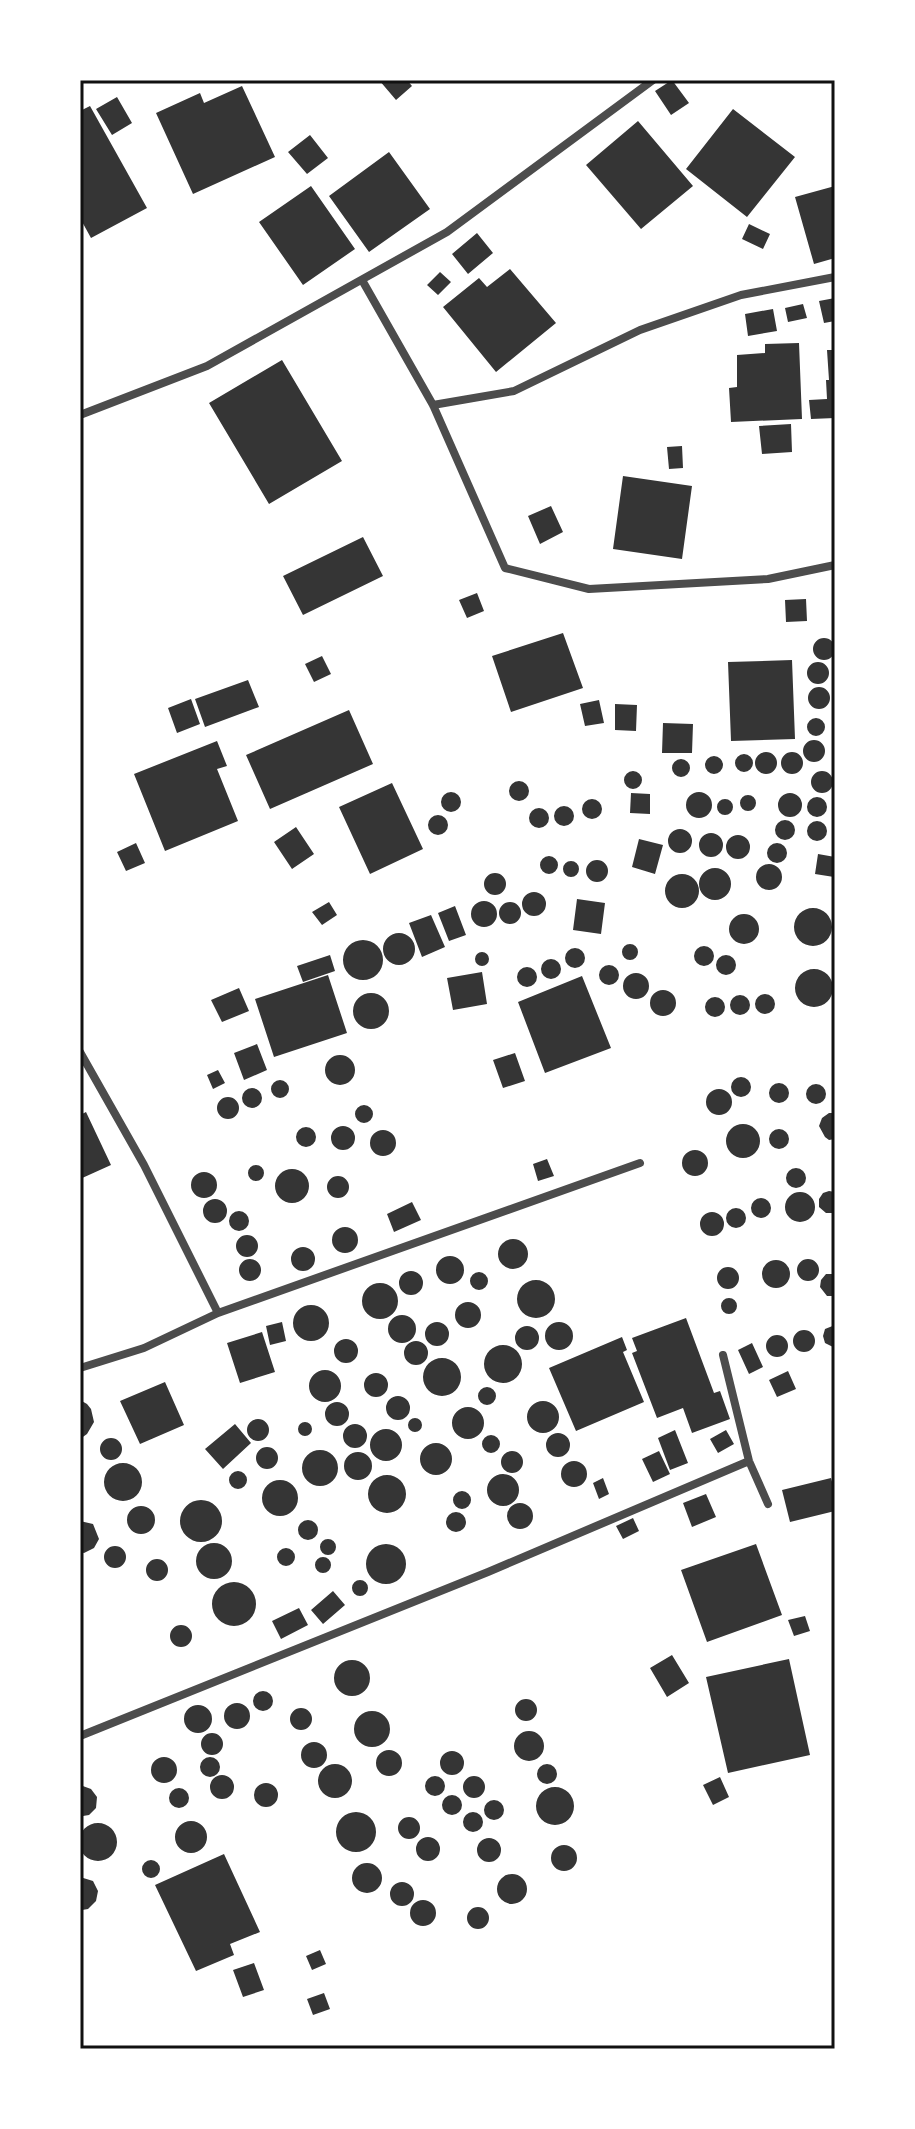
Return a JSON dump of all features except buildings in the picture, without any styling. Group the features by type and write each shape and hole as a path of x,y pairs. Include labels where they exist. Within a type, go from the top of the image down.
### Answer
{"street":[{"path":"80,415 207,366 447,232 653,80"},
{"path":"433,405 514,391 640,330 741,295 835,277"},
{"path":"362,280 433,405 505,568 589,589 768,579 835,565"},
{"path":"80,1052 144,1165 218,1313"},
{"path":"80,1368 144,1348 218,1313 640,1163"},
{"path":"723,1355 749,1461 768,1504"},
{"path":"80,1736 488,1572 749,1461"}]}
